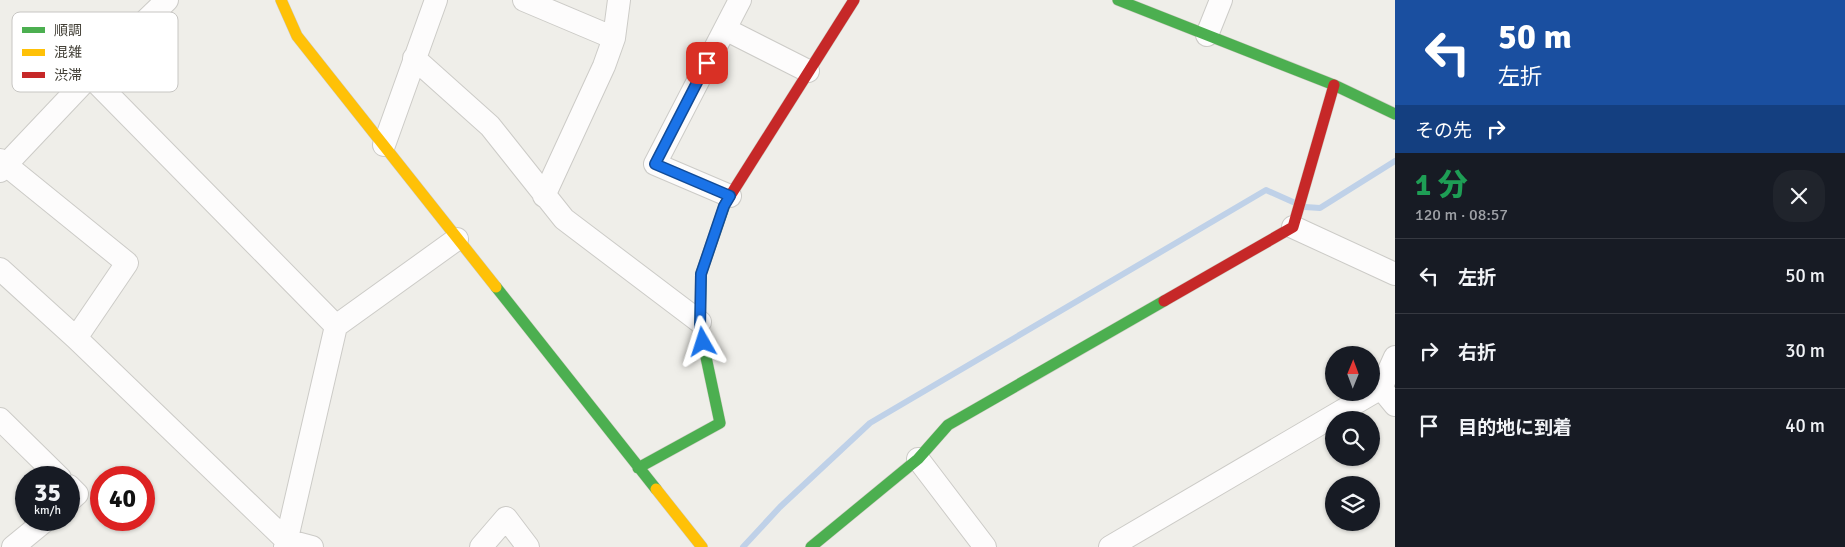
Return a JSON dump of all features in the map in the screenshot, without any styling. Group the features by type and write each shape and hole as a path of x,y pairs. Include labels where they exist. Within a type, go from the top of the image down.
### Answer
{"street":[{"path":"155,12 167,0"},
{"path":"281,0 297,36 702,547"},
{"path":"384,145 436,0"},
{"path":"524,0 614,38"},
{"path":"544,196 604,66 614,38 619,0"},
{"path":"730,196 655,164 740,0"},
{"path":"638,468 720,423 700,322 701,274 724,206 854,0"},
{"path":"1118,0 1334,85 1395,114"},
{"path":"1207,35 1221,0"},
{"path":"724,29 808,71"},
{"path":"414,58 490,126 564,219 700,322"},
{"path":"811,547 918,459 948,425 1293,227 1334,85"},
{"path":"74,92 2,165 127,263 76,338"},
{"path":"106,92 336,326"},
{"path":"1293,227 1395,274"},
{"path":"286,544 336,326 457,239"},
{"path":"0,269 76,338 286,544 312,547"},
{"path":"1110,547 1388,396 1395,356"},
{"path":"0,420 48,466"},
{"path":"918,459 985,547"},
{"path":"481,547 506,518 528,547"},
{"path":"13,547 33,531"}],"waterway":[{"path":"1305,207 1320,208 1395,161"},
{"path":"743,547 780,507 870,423 1266,190 1293,202"}],"traffic: fast":[{"path":"1118,0 1334,85 1395,114"},
{"path":"638,468 720,423 700,329 701,274 725,204"},
{"path":"496,287 656,489"},
{"path":"811,547 918,459 948,425 1164,301"}],"traffic: slow":[{"path":"281,0 297,36 496,287"},
{"path":"656,489 702,547"}],"traffic: jam":[{"path":"725,204 854,0"},
{"path":"1164,301 1293,227 1334,85"}],"route":[{"path":"703,342 700,329 701,274 724,206 730,196 655,164 707,63"}]}
